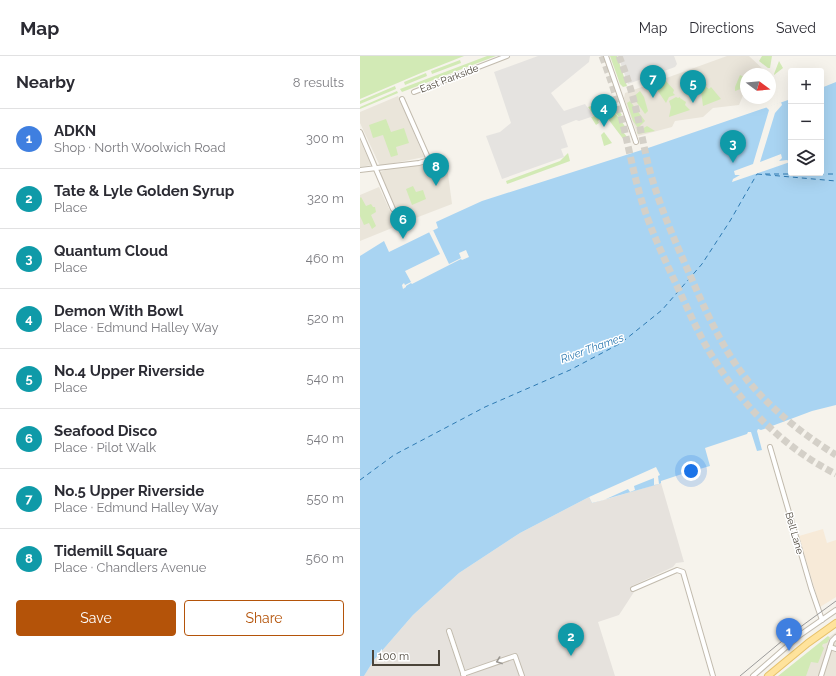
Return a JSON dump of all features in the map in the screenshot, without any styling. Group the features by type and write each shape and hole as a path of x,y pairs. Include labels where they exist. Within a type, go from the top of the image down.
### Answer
{"main road":[{"path":"768,676 808,643 836,623"}],"street":[{"name":"East Parkside","path":"414,92 507,56"},
{"path":"606,56 636,142"},
{"path":"360,170 419,163 429,160 402,100"},
{"path":"360,132 393,209"},
{"name":"Bell Lane","path":"770,447 811,588 822,620"},
{"path":"633,589 678,570 683,572 713,676"},
{"path":"752,676 800,635 836,610"},
{"path":"449,631 463,675 515,656 522,676"},
{"path":"821,676 832,641 836,637"},
{"path":"830,647 836,649"}],"shaded area":[{"path":"538,56 590,56 589,62 551,93 564,111 585,104 594,116 579,121 576,120 561,126 568,147 561,149 564,157 502,179 486,136 500,132 511,123 494,72"},
{"path":"618,56 674,56 677,64 675,67 628,84"},
{"path":"727,56 749,56 762,68 740,68 739,105 713,108 703,117 675,121 672,127 638,136 624,98 625,93"},
{"path":"398,96 424,157 380,166 360,123 360,112"},
{"path":"360,140 371,165 360,167"},
{"path":"446,159 452,204 400,224 380,172 388,169 419,165"},
{"path":"379,187 397,226 360,241 360,195"},
{"path":"661,483 684,562 676,563 673,567 632,586 634,592 619,615 598,622 615,676 364,676 374,660 413,615 459,573 520,533 589,497 604,500"},
{"path":"823,529 827,543 836,540 836,597 820,607 799,536"},
{"path":"836,632 836,676 779,676 814,648"}],"green space":[{"path":"360,56 464,56 360,99"},
{"path":"487,56 496,56 402,92 400,89"},
{"path":"610,56 617,56 627,86 623,87 620,84"},
{"path":"762,56 772,56 770,68 759,61"},
{"path":"460,60 461,63 432,74 431,71"},
{"path":"779,61 783,68 776,73"},
{"path":"696,72 702,77 707,85 705,86 709,89 711,87 721,99 703,106 701,91 699,93 687,78"},
{"path":"426,73 427,76 405,85 404,82"},
{"path":"740,75 740,89 735,91"},
{"path":"666,81 674,90 673,93 675,95 669,97 666,103 656,88"},
{"path":"395,86 396,89 360,104 360,101"},
{"path":"397,91 398,93 360,109 360,107"},
{"path":"640,91 644,97 648,111 645,114 633,97"},
{"path":"676,97 680,97 686,102 685,105 690,110 669,117 671,107 669,101"},
{"path":"612,101 622,115 619,117 610,106 627,129 623,132 628,138 624,140 599,107 603,104 605,106"},
{"path":"630,101 645,121 638,128 633,121 627,103"},
{"path":"591,106 600,119 598,121 599,123 596,125 591,117 594,116 588,107"},
{"path":"386,119 391,132 404,128 409,143 396,147 398,155 391,157 383,135 373,138 369,125"},
{"path":"647,126 655,131 638,134 637,132"},
{"path":"604,132 612,143 604,146 601,135"},
{"path":"568,153 570,161 507,184 506,181 560,161"},
{"path":"413,186 416,192 423,190 426,199 412,205 406,189"},
{"path":"361,197 366,206 371,204 375,207 376,212 371,215 376,226 372,229 369,223 364,225 360,216"},
{"path":"828,636 830,638 827,643 823,644 822,646 824,648 818,663 811,662 806,676 778,676"}],"water":[{"name":"River Thames","path":"836,82 836,405 812,411 761,430 758,429 757,431 762,450 757,451 751,432 748,432 747,434 705,448 710,466 661,481 659,484 592,503 589,497 520,533 459,573 413,615 374,660 364,676 360,676 360,256 384,241 389,252 438,228 436,222 482,201 651,147 788,100 788,176 824,176 824,87"}],"pier":[{"path":"781,102 782,105 775,113 760,162 781,154 782,158 779,161 787,160 788,163 732,182 733,179 740,175 735,175 734,171 753,164 769,110 766,107"},
{"path":"433,230 449,264 461,258 459,253 466,250 469,257 462,260 461,259 412,284 411,283 403,289 402,285 404,283 405,285 411,282 405,271 440,254 429,232"},
{"path":"656,467 660,475 658,476 659,484 654,485 654,478 634,486 635,490 630,492 628,489 604,500 592,503 589,497"}],"ferry route":[{"path":"757,174 836,181"},
{"path":"360,480 394,455 485,407 570,370 621,343 662,310 702,264 730,221 757,174"},
{"path":"765,174 836,174"}],"tunnel":[{"path":"602,56 618,104 643,205 663,256 694,323 714,359 738,394 767,425 800,452 836,474"},
{"path":"619,56 633,97 648,164 661,207 702,303 723,344 748,381 778,412 801,431 836,455"}],"tram line":[{"path":"740,676 788,636 836,601"}],"place":[{"name":"No.5 Upper Riverside","path":"653,98"},
{"name":"No.4 Upper Riverside","path":"693,103"},
{"name":"Demon With Bowl","path":"604,127"},
{"name":"Quantum Cloud","path":"733,163"},
{"name":"Tidemill Square","path":"436,186"},
{"name":"Seafood Disco","path":"403,239"},
{"name":"ADKN","path":"789,651"},
{"name":"Tate & Lyle Golden Syrup","path":"571,656"}]}
